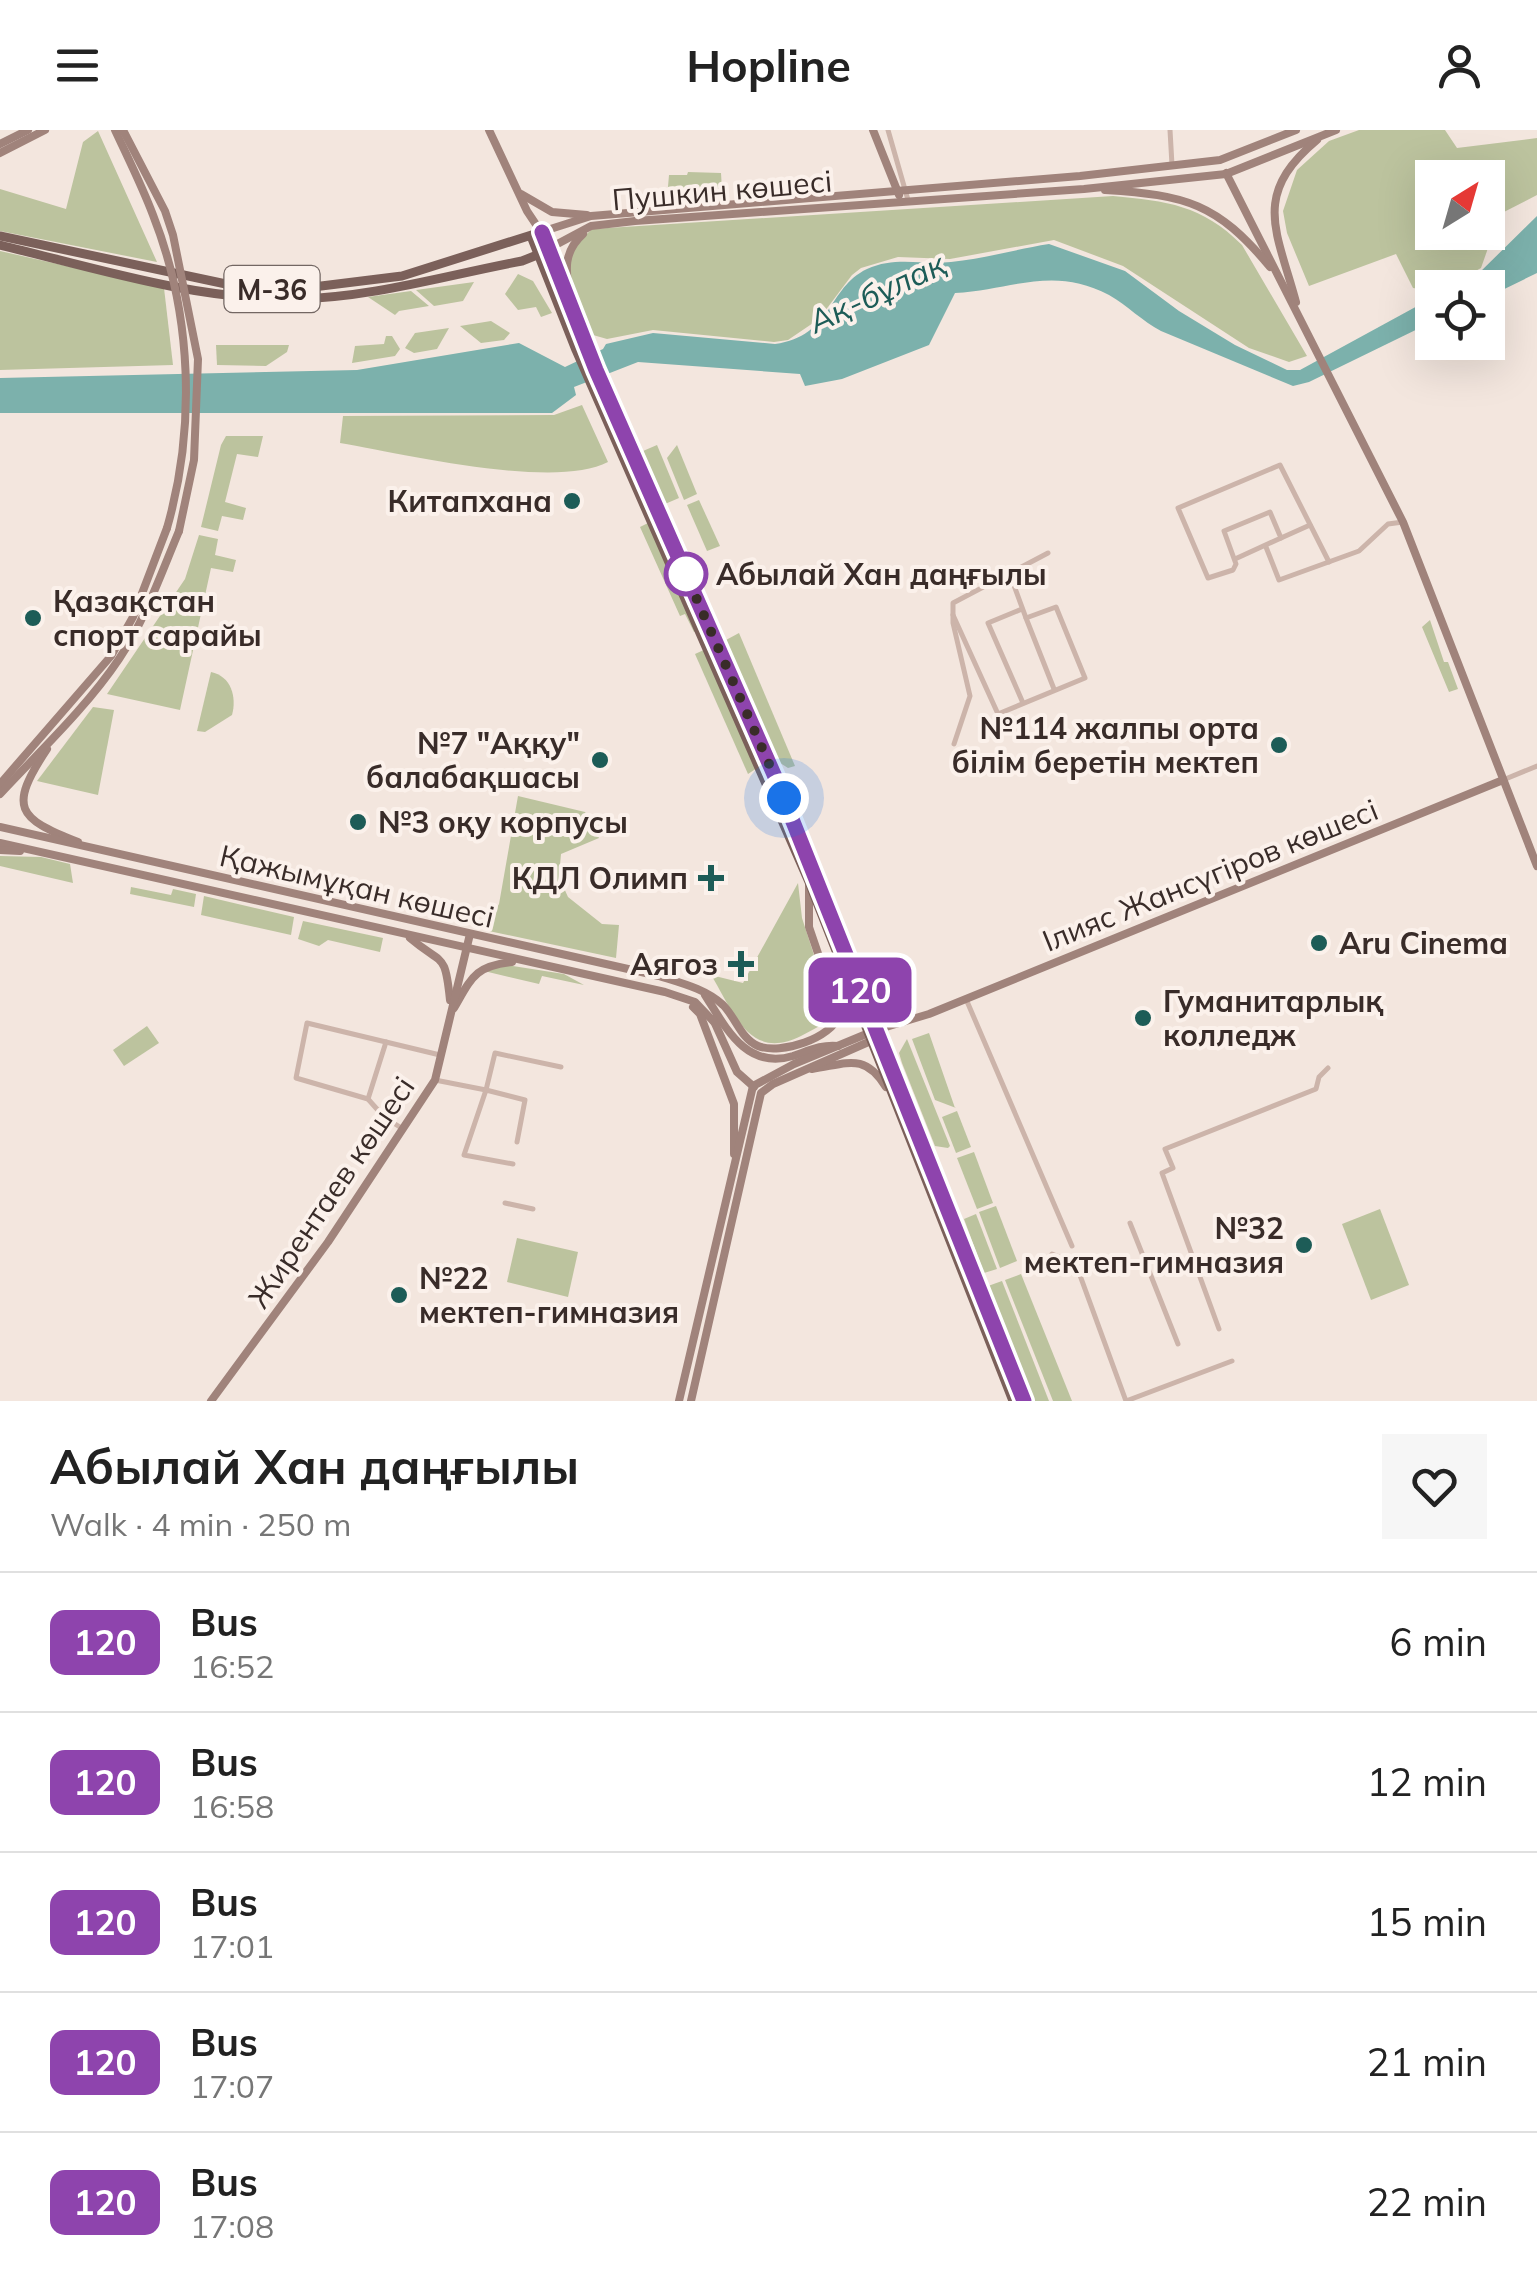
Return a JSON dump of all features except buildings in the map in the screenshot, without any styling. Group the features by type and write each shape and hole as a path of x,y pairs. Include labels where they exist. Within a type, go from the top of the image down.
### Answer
{"main road":[{"path":"0,144 28,130"},
{"path":"0,153 45,130"},
{"path":"1,782 111,656 134,617 167,528 182,459 186,360 176,297 154,218 115,130"},
{"path":"0,794 119,659 179,531 194,460 198,359 173,235 123,130"},
{"path":"489,130 528,211 536,234 537,255 809,882 1024,1401"},
{"path":"873,130 903,195"},
{"name":"Пушкин көшесі","path":"0,244 158,281 270,298 361,293 537,255 592,226 1220,160 1296,130"},
{"name":"Пушкин көшесі","path":"0,236 226,284 297,289 402,276 591,216 903,195 1084,189 1226,174 1336,130"},
{"path":"1300,316 1274,220 1276,199 1291,162 1323,135"},
{"path":"1220,160 1404,522 1537,866"},
{"path":"1084,189 1170,196 1197,204 1236,230 1280,278"},
{"path":"520,193 552,212 591,216"},
{"path":"580,348 565,269 567,253 592,226"},
{"path":"536,234 548,250 573,313"},
{"path":"492,248 500,254 496,266"},
{"path":"602,398 776,779 899,1113 1013,1401"},
{"path":"61,728 32,772 23,796 26,815 38,826 106,852"},
{"name":"Ілияс Жансүгіров көшесі","path":"872,1036 1502,780"},
{"name":"Қажымұқан көшесі","path":"0,828 657,976 702,992"},
{"name":"Қажымұқан көшесі","path":"0,846 683,997"},
{"path":"702,992 726,1008 745,1036 759,1047 780,1049 836,1025 837,1004 809,926 809,882"},
{"name":"Жирентаев көшесі","path":"211,1401 328,1242 434,1080 470,934"},
{"path":"406,935 436,954 446,966 450,1013"},
{"path":"450,1013 478,970 490,964 521,961"},
{"path":"702,992 737,1072 761,1093"},
{"path":"702,992 739,1046 758,1057 776,1060 826,1045 839,1046"},
{"path":"683,997 695,1002 714,1022"},
{"path":"683,997 700,1014 734,1104 734,1157"},
{"path":"679,1401 752,1086 769,1074 872,1036"},
{"path":"690,1401 761,1093 872,1036"},
{"path":"802,1071 846,1062 866,1065 880,1077 899,1113"}],"street":[{"path":"888,130 903,195"},
{"path":"1170,130 1172,165"},
{"path":"1282,538 1270,512 1224,531 1235,560 1233,570 1208,578 1178,508 1280,464 1329,562"},
{"path":"1266,547 1279,580 1359,551 1388,524 1404,522"},
{"path":"1235,560 1310,525"},
{"path":"954,744 970,696 953,615 954,603 1048,553"},
{"path":"1009,572 1054,689"},
{"path":"1022,608 988,622 1023,702"},
{"path":"953,615 998,714 1084,678 1056,608 1026,618"},
{"name":"Ілияс Жансүгіров көшесі","path":"1502,780 1537,766"},
{"path":"966,999 1072,1246"},
{"path":"403,1129 384,1117 368,1099 296,1078 307,1023 440,1055"},
{"path":"368,1099 386,1042"},
{"path":"513,1164 464,1155 495,1053 562,1068"},
{"path":"1219,1330 1162,1173 1173,1168 1165,1148 1316,1089 1319,1077 1328,1068"},
{"path":"434,1080 525,1100 517,1142"},
{"path":"505,1203 532,1209"},
{"path":"1130,1223 1178,1344"},
{"path":"1052,1254 1078,1270 1126,1401 1232,1361"}],"green space":[{"path":"1359,130 1445,130 1457,148 1537,138 1537,195 1505,211 1505,160 1415,160 1415,250 1487,250 1477,270 1415,270 1415,288 1396,254 1309,286 1287,233 1283,211 1297,170 1329,141"},
{"path":"98,131 157,262 0,231 0,189 66,209 83,142"},
{"path":"721,173 722,190 667,198 669,175"},
{"path":"1113,196 1183,207 1227,232 1242,245 1307,356 1289,362 1249,348 1123,266 1054,240 950,259 898,257 861,268 819,319 788,340 774,342 653,330 607,339 593,335 568,270 574,246 592,229"},
{"path":"0,251 164,288 173,365 0,370"},
{"path":"518,274 533,281 552,313 541,317 536,307 518,310 505,294"},
{"path":"474,282 463,301 434,306 416,290"},
{"path":"411,291 429,306 395,315 368,297"},
{"path":"491,321 510,333 504,340 481,343 460,326"},
{"path":"449,328 437,349 414,353 405,348 415,333"},
{"path":"386,336 392,336 400,349 395,356 352,363 355,346 384,344"},
{"path":"216,345 289,345 287,352 266,366 217,365"},
{"path":"582,405 608,462 584,470 478,467 340,443 343,416 554,415"},
{"path":"226,436 263,436 258,457 237,454 225,502 246,508 243,520 222,516 218,531 201,527"},
{"path":"657,445 679,498 665,504 643,451"},
{"path":"677,445 697,494 684,500 667,458"},
{"path":"699,500 720,546 707,551 687,505"},
{"path":"648,523 699,630 694,632 685,614 680,616 640,527"},
{"path":"199,535 218,539 215,555 236,560 233,572 211,568 180,710 107,694 185,579"},
{"path":"1430,620 1458,689 1449,692 1422,627"},
{"path":"739,633 795,766 788,768 777,761 727,646 726,640"},
{"path":"706,649 757,768 748,774 695,654"},
{"path":"211,672 231,688 232,715 205,732 197,731"},
{"path":"93,707 114,710 98,795 37,781"},
{"path":"518,796 585,812 599,838 561,854 559,877 568,897 602,924 619,925 616,958 484,930 499,904"},
{"path":"0,856 41,857 70,864 73,883 0,866"},
{"path":"798,883 802,918 833,1014 801,1036 768,1043 745,1029 711,975 743,983"},
{"path":"131,887 171,895 173,889 196,894 194,907 130,894"},
{"path":"204,896 294,917 291,935 201,915"},
{"path":"303,921 383,938 380,952 328,940 319,946 298,939"},
{"path":"507,965 564,974 584,985 542,976 539,984 484,971"},
{"path":"147,1026 159,1043 124,1066 113,1050"},
{"path":"929,1033 955,1108 935,1100 912,1039"},
{"path":"907,1039 948,1148 935,1146 902,1063 899,1053"},
{"path":"957,1111 971,1147 956,1153 942,1117"},
{"path":"974,1152 993,1203 977,1209 957,1158"},
{"path":"996,1206 1017,1261 1000,1268 979,1212"},
{"path":"1380,1209 1409,1285 1371,1300 1342,1224"},
{"path":"976,1214 997,1269 984,1273 964,1219"},
{"path":"517,1238 578,1252 568,1297 507,1282"},
{"path":"1021,1274 1072,1401 1053,1401 1005,1280"},
{"path":"1002,1281 1049,1401 1034,1401 988,1286"}],"water":[{"path":"1537,216 1537,273 1505,289 1505,270 1482,270"},
{"name":"Ақ-бұлақ","path":"1049,244 1125,271 1179,311 1287,370 1300,370 1415,307 1415,330 1309,382 1293,386 1161,331 1089,286 1051,280 955,293 929,345 842,379 805,386 800,374 638,362 574,387 576,395 552,413 0,413 0,378 357,370 519,343 565,367 606,344 653,333 775,344 808,332 854,277 867,269 898,262 963,261"}],"bus line":[{"name":"120","path":"542,232 596,370 818,880 1024,1401"}],"place":[{"name":"Китапхана","path":"572,501"},
{"name":"Абылай Хан даңғылы","path":"686,574"},
{"name":"Қазақстан спорт сарайы","path":"33,618"},
{"name":"№114 жалпы орта білім беретін мектеп","path":"1279,745"},
{"name":"№7 \"Аққу\" балабақшасы","path":"600,760"},
{"name":"№3 оқу корпусы","path":"358,822"},
{"name":"КДЛ Олимп","path":"711,878"},
{"name":"Aru Cinema","path":"1319,943"},
{"name":"Аягоз","path":"741,964"},
{"name":"Гуманитарлық колледж","path":"1143,1018"},
{"name":"№32 мектеп-гимназия","path":"1304,1245"},
{"name":"№22 мектеп-гимназия","path":"399,1295"}],"route":[{"path":"686,574 684,570 784,798"}]}
